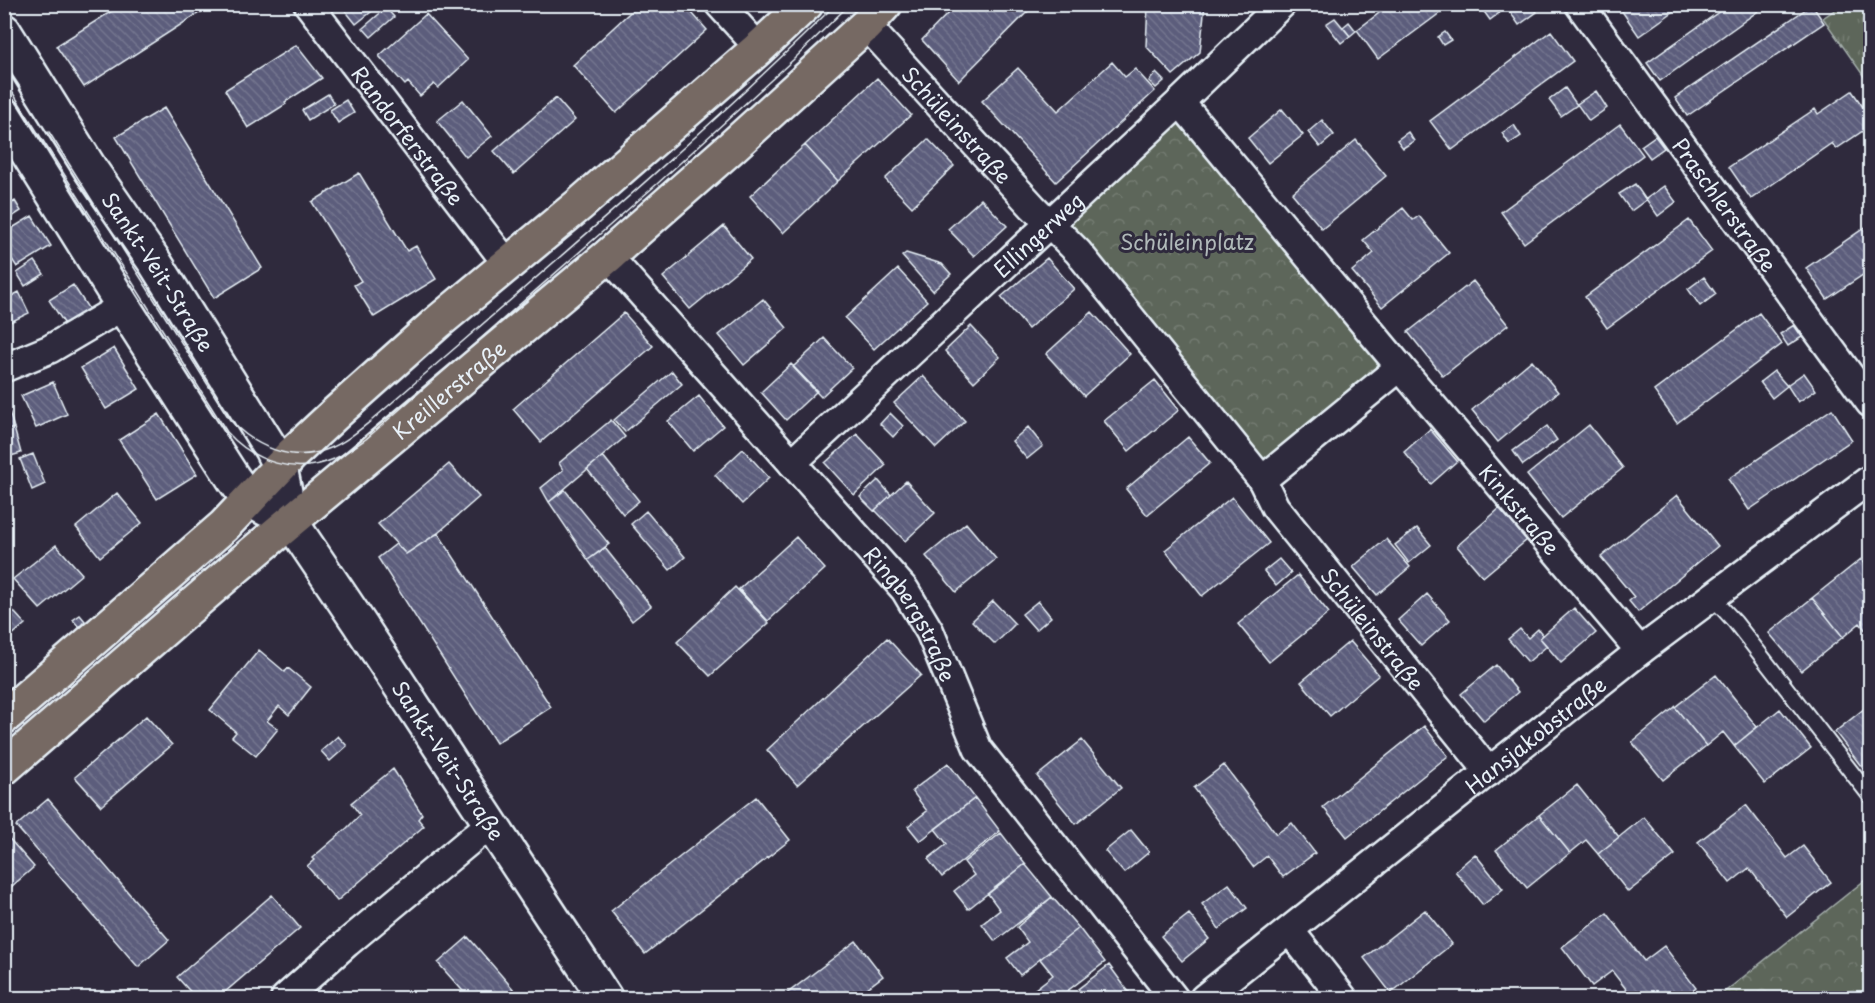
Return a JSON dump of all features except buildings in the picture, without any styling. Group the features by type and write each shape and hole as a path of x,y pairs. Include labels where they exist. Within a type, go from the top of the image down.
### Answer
{"main road":[{"path":"4,717 224,526 280,467 379,374 759,48 806,4"},
{"name":"Kreillerstraße","path":"4,768 235,568 608,256 876,15"}],"street":[{"name":"Randorferstraße","path":"308,4 508,265"},
{"path":"719,4 759,48"},
{"name":"Ellingerweg","path":"792,463 1050,224 1282,4"},
{"name":"Praschlerstraße","path":"1579,4 1870,403"},
{"name":"Schüleinstraße","path":"876,15 1050,224"},
{"name":"Sankt-Veit-Straße","path":"4,31 92,170 154,261 271,449 280,467 291,522 605,999"},
{"path":"1050,224 1078,252 1262,480 1400,367 1180,102"},
{"name":"Sankt-Veit-Straße","path":"4,115 233,478 249,500 291,522"},
{"name":"Ringbergstraße","path":"608,256 904,590 930,632 978,748 1174,999"},
{"path":"4,368 50,349 123,306"},
{"name":"Kinkstraße","path":"1400,367 1640,651"},
{"name":"Hansjakobstraße","path":"1204,999 1640,651 1870,479"},
{"name":"Schüleinstraße","path":"1262,480 1275,507 1489,772"},
{"path":"285,999 347,943 490,824"},
{"path":"1290,931 1343,999"}],"lane":[{"path":"1712,597 1735,622 1870,796"}],"green space":[{"path":"1842,5 1870,5 1870,85 1823,18"},
{"name":"Schüleinplatz","path":"1188,111 1396,372 1268,473 1069,225"},
{"path":"1870,876 1870,998 1717,998"}],"tram line":[{"path":"49,132 230,420 250,438 262,445 288,453 314,453 340,444 371,421 665,164 836,4"},
{"path":"4,79 227,432 262,458 290,466 305,466 334,459 366,439 657,184 793,60 850,4"},
{"path":"4,63 20,87"}]}
